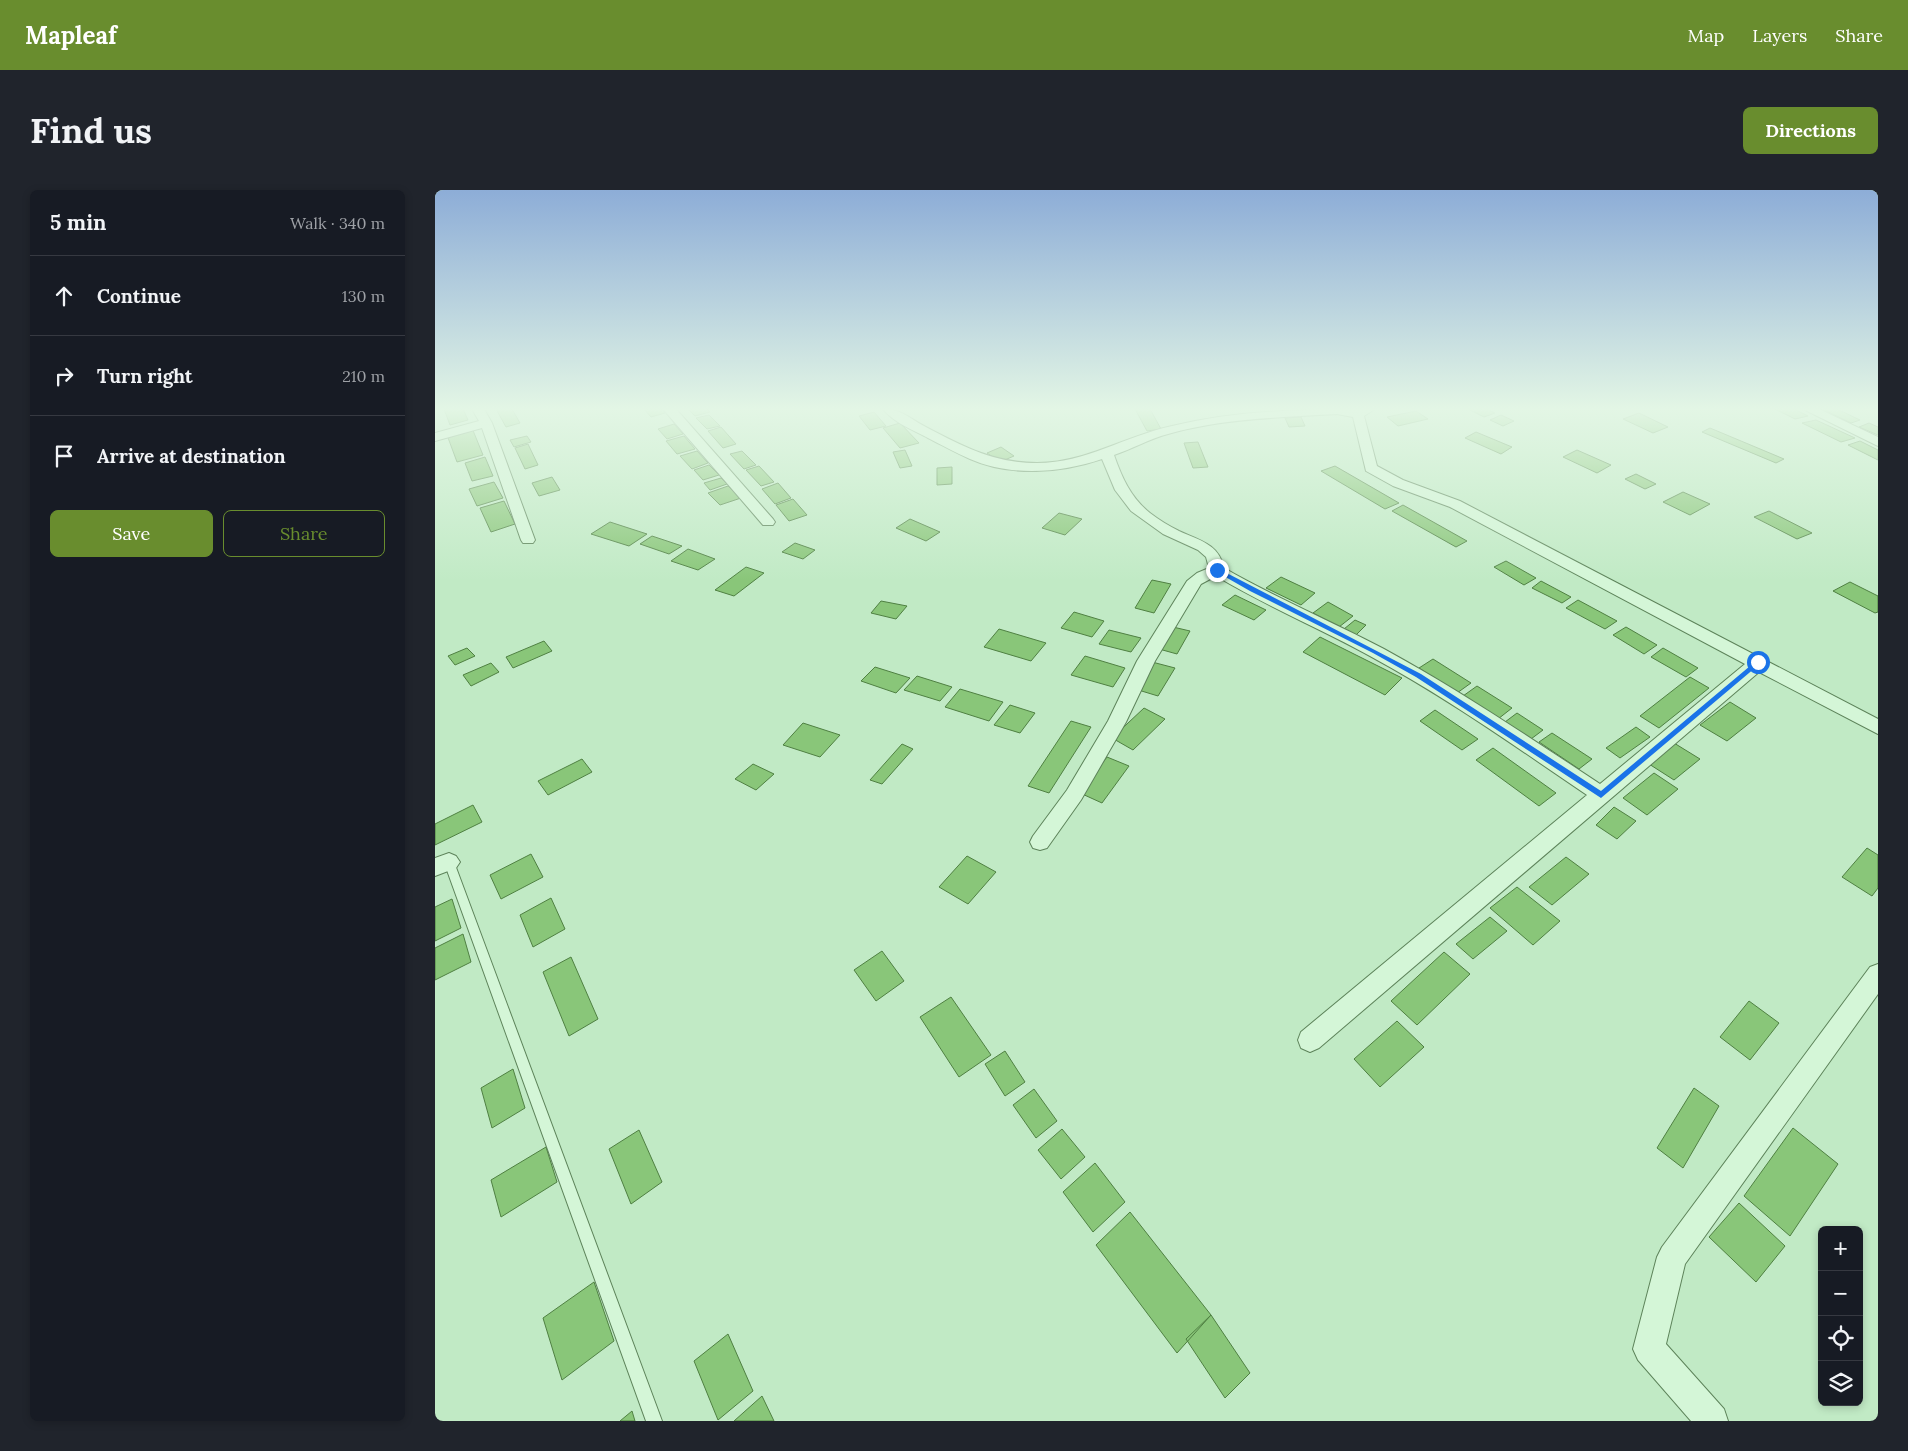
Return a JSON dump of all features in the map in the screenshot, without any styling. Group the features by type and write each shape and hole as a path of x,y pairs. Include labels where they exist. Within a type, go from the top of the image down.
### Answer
{"street":[{"path":"501,466 527,540"},
{"path":"719,466 768,522"},
{"path":"1020,466 1032,468 1055,466"},
{"path":"1112,466 1122,492 1132,504 1167,531 1212,554 1217,570 1418,676 1601,795"},
{"path":"1371,466 1398,483 1455,504 1758,662 1878,727"},
{"path":"1039,842 1074,795 1117,722 1146,661 1195,581 1217,570"},
{"path":"1309,1040 1758,662"},
{"path":"1712,1421 1649,1349 1672,1257 1878,975"}],"lane":[{"path":"442,865 654,1421"}],"building":[{"path":"466,466 489,466 493,476 472,481"},
{"path":"710,466 719,475 703,480 694,470"},
{"path":"759,466 774,482 761,486 746,470"},
{"path":"1192,466 1208,467 1193,468"},
{"path":"1336,466 1399,503 1385,509 1321,471"},
{"path":"1583,466 1608,466 1597,473"},
{"path":"952,467 952,484 937,485 937,468"},
{"path":"1636,474 1656,484 1645,489 1625,479"},
{"path":"552,477 560,490 539,496 532,483"},
{"path":"721,478 727,484 710,490 704,483"},
{"path":"494,482 503,498 477,506 469,489"},
{"path":"778,483 791,498 775,504 762,489"},
{"path":"728,486 741,498 720,505 708,493"},
{"path":"1683,492 1710,504 1690,515 1663,502"},
{"path":"793,499 807,515 789,521 776,505"},
{"path":"504,501 515,524 491,532 480,508"},
{"path":"1403,505 1467,541 1456,547 1392,511"},
{"path":"1769,511 1812,533 1797,539 1754,517"},
{"path":"1059,513 1082,519 1065,535 1042,528"},
{"path":"910,519 940,532 926,541 896,528"},
{"path":"610,522 647,534 629,546 591,534"},
{"path":"652,536 682,546 669,554 640,544"},
{"path":"795,543 815,550 803,559 782,552"},
{"path":"688,549 715,559 698,570 671,561"},
{"path":"1506,561 1536,578 1524,585 1494,567"},
{"path":"746,567 764,573 734,596 715,590"},
{"path":"1281,577 1315,593 1301,605 1266,588"},
{"path":"1152,580 1171,584 1154,613 1135,608"},
{"path":"1541,581 1571,597 1562,603 1532,588"},
{"path":"1850,582 1878,596 1878,612 1875,613 1833,591"},
{"path":"1235,595 1266,610 1254,620 1222,605"},
{"path":"1578,600 1617,621 1605,629 1566,608"},
{"path":"881,601 907,606 896,619 871,613"},
{"path":"1328,602 1353,616 1339,627 1313,613"},
{"path":"1074,612 1104,621 1092,637 1061,628"},
{"path":"1355,620 1366,625 1356,635 1344,629"},
{"path":"1173,627 1190,631 1177,654 1159,649"},
{"path":"1626,627 1657,645 1644,654 1613,635"},
{"path":"999,629 1046,643 1031,661 984,647"},
{"path":"1109,630 1141,638 1131,652 1099,644"},
{"path":"1320,637 1402,678 1385,695 1303,652"},
{"path":"544,641 552,651 513,668 506,657"},
{"path":"467,648 475,656 455,665 448,656"},
{"path":"1663,648 1698,668 1686,677 1651,657"},
{"path":"1085,656 1125,668 1113,687 1071,675"},
{"path":"1433,659 1471,683 1457,693 1419,668"},
{"path":"1152,662 1175,668 1158,696 1135,689"},
{"path":"491,663 499,672 471,686 463,675"},
{"path":"875,667 910,678 896,693 861,681"},
{"path":"917,676 952,687 940,701 904,690"},
{"path":"1690,677 1709,688 1659,728 1640,716"},
{"path":"1477,686 1512,708 1498,719 1463,696"},
{"path":"960,689 1003,702 989,721 945,707"},
{"path":"1730,702 1756,718 1727,741 1700,725"},
{"path":"1010,705 1035,713 1020,733 994,725"},
{"path":"1144,708 1165,719 1133,750 1112,738"},
{"path":"1435,710 1478,739 1462,750 1420,721"},
{"path":"1517,713 1543,730 1531,739 1505,722"},
{"path":"1071,721 1091,727 1049,793 1028,786"},
{"path":"803,723 840,735 820,757 783,745"},
{"path":"1636,727 1650,737 1620,758 1606,748"},
{"path":"1552,733 1592,759 1579,769 1539,742"},
{"path":"1674,743 1700,759 1674,780 1649,764"},
{"path":"902,744 913,749 882,784 870,780"},
{"path":"1493,748 1556,793 1539,806 1476,760"},
{"path":"1107,757 1129,766 1102,803 1080,793"},
{"path":"582,759 592,772 548,795 538,781"},
{"path":"753,764 774,774 756,790 735,779"},
{"path":"1654,773 1678,789 1647,815 1623,798"},
{"path":"473,805 482,822 435,845 435,824"},
{"path":"1614,807 1636,821 1617,839 1596,825"},
{"path":"1867,848 1878,855 1878,888 1872,896 1842,877"},
{"path":"531,854 543,877 501,899 490,875"},
{"path":"967,856 996,872 968,904 939,887"},
{"path":"1566,857 1589,874 1552,905 1529,887"},
{"path":"1517,887 1560,921 1533,945 1490,908"},
{"path":"551,898 565,929 533,947 520,915"},
{"path":"452,899 461,928 435,941 435,907"},
{"path":"1490,917 1507,931 1473,959 1456,944"},
{"path":"463,934 471,962 435,980 435,948"},
{"path":"882,951 904,981 876,1001 854,970"},
{"path":"1444,952 1470,974 1417,1025 1391,1001"},
{"path":"571,957 598,1019 569,1036 543,972"},
{"path":"951,997 991,1055 959,1077 920,1017"},
{"path":"1749,1001 1779,1023 1750,1060 1720,1037"},
{"path":"1397,1021 1424,1047 1380,1087 1354,1059"},
{"path":"1005,1051 1025,1082 1005,1096 985,1064"},
{"path":"513,1069 525,1108 492,1128 481,1088"},
{"path":"1694,1088 1719,1106 1683,1168 1657,1148"},
{"path":"1034,1089 1057,1121 1036,1138 1013,1105"},
{"path":"1793,1128 1838,1164 1790,1236 1744,1196"},
{"path":"1062,1129 1085,1157 1061,1179 1038,1150"},
{"path":"639,1130 662,1182 631,1204 609,1149"},
{"path":"546,1147 557,1182 501,1217 491,1180"},
{"path":"1095,1163 1125,1202 1093,1232 1063,1192"},
{"path":"1739,1203 1785,1246 1756,1282 1709,1237"},
{"path":"1130,1212 1211,1315 1177,1353 1096,1245"},
{"path":"594,1282 614,1341 562,1380 543,1318"},
{"path":"1211,1315 1250,1373 1225,1398 1186,1339"},
{"path":"728,1334 753,1391 718,1420 694,1361"},
{"path":"762,1396 774,1421 734,1421"},
{"path":"632,1411 635,1421 620,1421"}],"route":[{"path":"1217,570 1418,676 1601,795 1758,662"}]}
